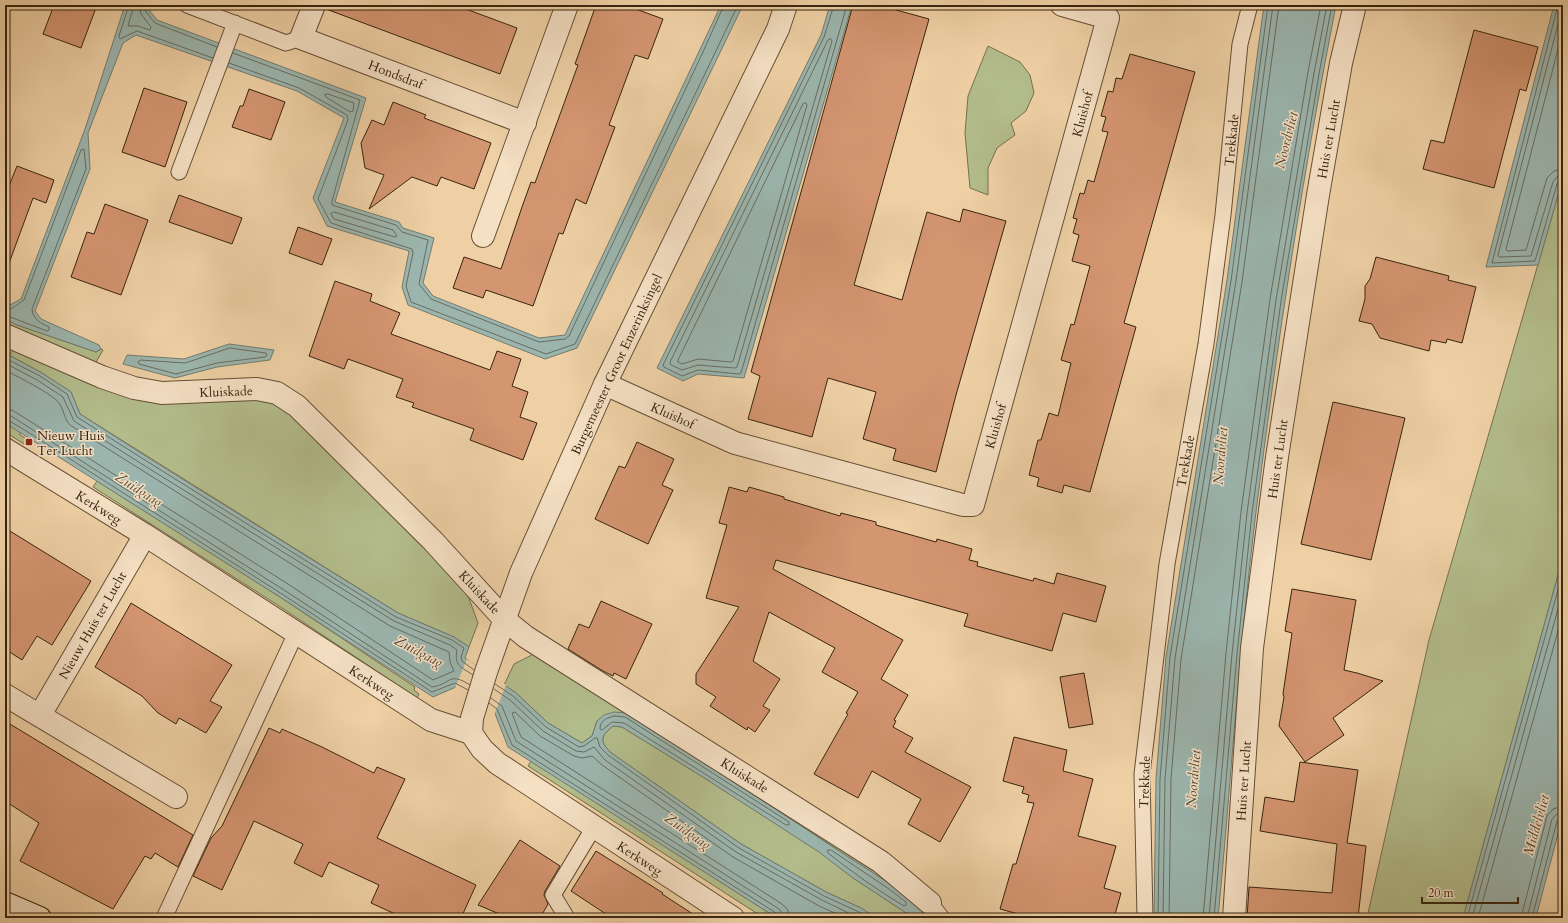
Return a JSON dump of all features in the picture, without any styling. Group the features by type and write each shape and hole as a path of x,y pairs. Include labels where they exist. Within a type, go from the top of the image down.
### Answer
{"street":[{"path":"301,38 314,5"},
{"path":"483,236 567,5"},
{"name":"Burgemeester Groot Enzerinksingel","path":"472,733 472,718 476,702 521,573 605,384 778,29 786,5"},
{"name":"Kluishof","path":"605,384 735,443 963,505 973,505 1108,18 1062,5"},
{"name":"Huis ter Lucht","path":"1234,918 1252,648 1277,457 1319,187 1341,63 1355,5"},
{"name":"Hondsdraf","path":"301,38 525,123"},
{"name":"Kluiskade","path":"5,335 102,377 134,388 162,392 257,389 277,393 297,406 433,541 505,620 526,637 881,862 936,911"},
{"name":"Kerkweg","path":"5,449 145,535 432,720 472,733 482,749 497,763 733,918"},
{"name":"Nieuw Huis ter Lucht","path":"40,715 145,535"},
{"path":"5,695 176,797"},
{"path":"5,903 40,918"}],"lane":[{"path":"187,5 286,43 301,38"},
{"name":"Trekkade","path":"1145,918 1142,774 1167,564 1206,344 1223,215 1240,44 1250,5"},
{"path":"178,172 235,23"},
{"path":"164,918 296,633"},
{"path":"567,918 553,895 594,827"}],"green space":[{"path":"988,46 1020,62 1030,75 1034,93 1026,111 1011,123 1015,135 997,148 988,168 988,195 970,188 965,133 968,96"},
{"path":"1563,178 1563,557 1463,918 1367,918 1429,640"},
{"path":"5,319 17,325 96,352 101,349 103,350 95,364 5,328"},
{"path":"16,347 97,385 270,400 285,408 442,563 467,593 478,623 469,647 454,637 398,613 80,414 71,392 42,373 9,355"},
{"path":"5,423 20,432 20,435 30,441 27,446 5,432"},
{"path":"97,481 280,597 415,687 414,690 419,694 417,698 276,604 93,487"},
{"path":"536,651 824,835 911,896 935,918 928,918 908,898 885,880 626,713 597,721 592,736 582,743 548,723 516,693 504,685 514,664 530,656"},
{"path":"613,726 622,727 706,779 820,852 853,878 914,918 876,918 861,908 826,892 741,844 610,752 604,744 603,738"},
{"path":"531,761 777,918 764,918 528,766"}],"water":[{"path":"125,5 148,5 149,10 157,20 366,98 335,202 399,222 403,228 434,238 423,283 433,296 539,338 565,335 721,5 743,5 577,348 545,359 408,305 402,287 409,251 327,226 313,198 344,118 297,91 136,35 123,43 88,133 90,169 35,311 41,319 99,345 101,349 96,352 17,325 5,319 5,303 10,305 21,299 85,129"},
{"path":"830,5 852,5 744,378 698,374 683,381 657,368 821,35"},
{"name":"Noordvliet","path":"1264,5 1336,5 1302,195 1264,449 1245,613 1218,918 1154,918 1156,779 1166,657 1227,280"},
{"path":"1554,5 1563,5 1563,178 1538,265 1486,267"},
{"path":"229,344 274,350 270,360 217,367 175,378 123,364 127,355 184,359"},
{"name":"Zuidgaag","path":"5,353 42,373 71,392 80,414 150,459 398,613 454,637 469,647 465,658 516,693 548,723 582,743 592,736 597,721 604,715 614,712 626,713 885,880 908,898 928,918 914,918 853,878 819,852 622,727 613,726 609,729 604,735 603,741 610,752 741,844 826,892 861,908 876,918 777,918 508,747 494,711 456,687 433,697 280,597 5,423"},
{"name":"Middelvliet","path":"1563,557 1563,815 1536,918 1463,918"}],"pier":[{"path":"467,659 506,685 494,715 492,712 455,688"}],"building":[{"path":"54,5 97,5 81,48 43,34"},
{"path":"326,5 455,5 517,28 500,74 326,9"},
{"path":"596,5 625,5 663,19 648,59 635,55 609,125 615,127 586,204 576,199 563,234 559,233 533,306 486,290 483,298 453,288 464,257 501,269 531,182 535,183 578,65 575,64"},
{"path":"853,5 878,5 929,19 854,285 902,300 927,212 960,222 963,209 1006,221 956,395 936,472 893,460 896,449 863,439 876,392 828,378 812,437 748,419 760,376 751,372"},
{"path":"1474,30 1538,47 1526,91 1520,89 1494,188 1423,169 1431,140 1444,143"},
{"path":"1130,54 1195,72 1124,323 1136,327 1090,492 1064,485 1062,493 1037,486 1039,478 1029,475 1038,440 1041,440 1049,413 1058,416 1071,363 1061,360 1071,324 1074,325 1090,266 1072,261 1079,235 1073,233 1077,219 1073,218 1080,193 1084,194 1088,180 1094,182 1108,132 1102,131 1106,117 1101,116 1108,91 1113,92 1116,78 1122,79"},
{"path":"144,88 187,102 165,167 122,152"},
{"path":"249,89 285,102 271,140 232,127 240,106 243,106"},
{"path":"393,102 426,115 424,118 491,143 474,189 441,177 437,186 412,177 369,209 384,175 365,168 361,143 372,120 384,125"},
{"path":"17,166 54,180 46,203 33,198 8,266 5,265 5,196"},
{"path":"179,195 242,218 232,244 169,222"},
{"path":"105,204 148,220 121,295 71,277 87,232 94,234"},
{"path":"298,227 332,239 322,265 289,253"},
{"path":"1376,257 1449,276 1448,280 1476,287 1462,343 1447,339 1446,343 1431,340 1429,351 1380,338 1372,324 1359,321 1365,299 1365,286 1370,279"},
{"path":"335,281 372,294 370,301 400,313 391,334 490,370 497,351 521,359 512,386 528,392 520,417 537,423 523,460 470,440 474,429 412,407 414,403 396,397 403,379 348,359 344,369 309,356"},
{"path":"1333,402 1405,418 1371,560 1301,544"},
{"path":"637,442 674,459 662,485 673,490 648,544 595,519 619,466 625,468"},
{"path":"729,487 747,492 749,487 840,516 841,513 876,522 876,525 936,542 937,539 972,549 969,560 978,562 977,566 1033,581 1034,578 1054,584 1057,573 1106,586 1096,622 1063,613 1052,651 964,626 968,614 776,560 773,569 903,640 881,679 908,695 894,720 896,721 893,727 913,738 905,752 971,787 940,842 908,824 921,799 872,771 858,798 814,774 848,714 846,713 858,692 822,672 835,648 769,612 753,661 780,679 763,706 770,710 755,732 748,727 747,730 710,706 716,697 696,684 696,674 739,607 706,598 727,525 719,523"},
{"path":"5,528 91,581 52,645 37,636 22,660 5,649"},
{"path":"1292,589 1356,600 1344,670 1383,681 1333,718 1344,735 1305,762 1279,726 1292,633 1285,631"},
{"path":"601,601 652,624 626,679 614,673 613,676 603,671 568,649 579,624 589,628"},
{"path":"131,603 232,665 210,701 222,707 206,733 179,718 176,724 158,713 142,696 95,667"},
{"path":"1084,673 1093,724 1069,728 1060,677"},
{"path":"5,721 193,835 178,867 155,853 151,859 145,856 113,909 20,861 39,823 5,801"},
{"path":"269,728 280,733 282,729 374,773 377,767 405,779 377,838 476,885 461,918 404,918 371,903 379,885 329,862 322,877 294,863 303,844 254,821 222,890 193,876 211,838 222,826"},
{"path":"1014,737 1067,750 1063,771 1093,779 1078,836 1116,846 1104,888 1121,893 1114,918 1033,918 1000,909 1013,864 1016,864 1034,803 1027,802 1029,795 1022,793 1024,787 1003,781"},
{"path":"1300,762 1358,770 1347,843 1366,846 1358,918 1311,918 1267,915 1267,918 1247,918 1249,887 1332,893 1337,844 1260,831 1265,797 1294,802"},
{"path":"520,840 560,866 545,891 544,895 548,904 540,918 509,918 478,905"},
{"path":"596,851 663,893 662,894 699,918 612,918 571,891"}],"place":[{"name":"Nieuw Huis Ter Lucht","path":"29,442"}]}
